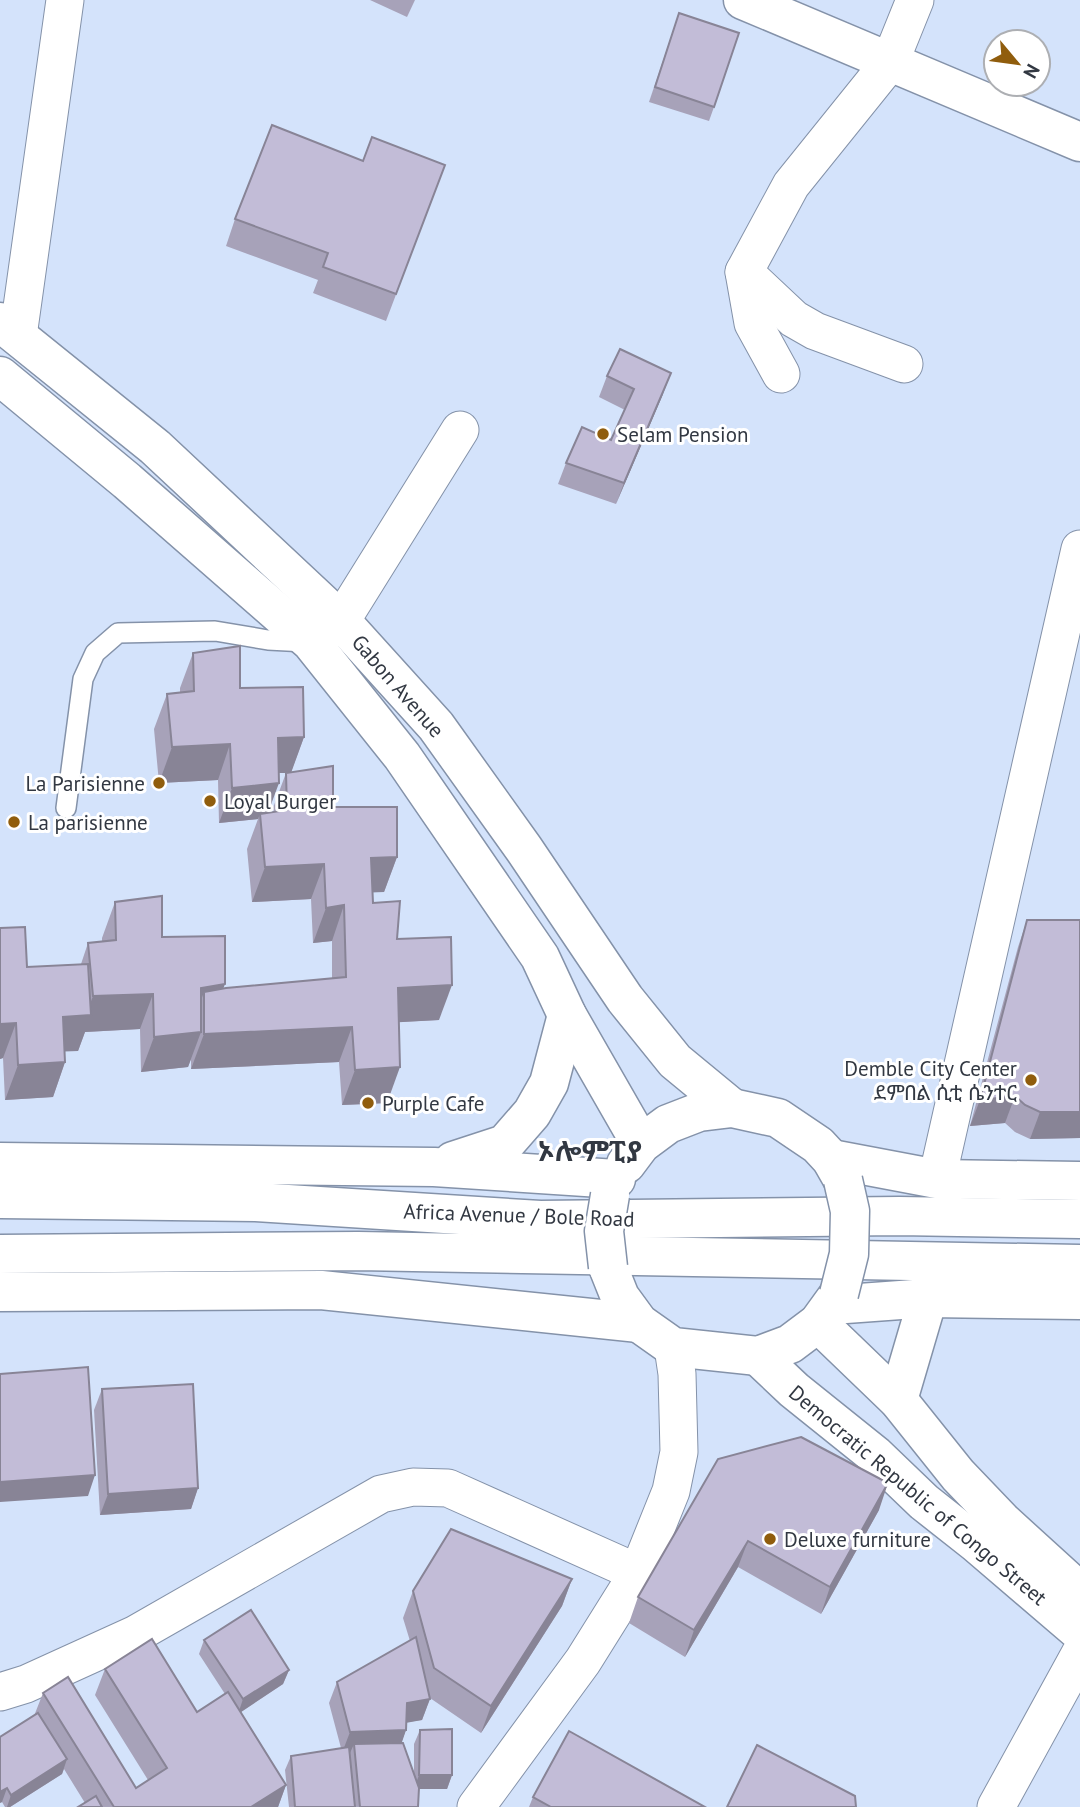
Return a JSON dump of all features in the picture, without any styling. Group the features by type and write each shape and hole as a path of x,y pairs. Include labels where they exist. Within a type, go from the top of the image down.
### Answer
{"main road":[{"path":"743,0 1080,142"},
{"name":"Gabon Avenue","path":"9,329 155,447 326,631 402,756 540,957 567,1015 622,1172"},
{"name":"Gabon Avenue","path":"0,376 127,481 326,631 436,726 524,849 625,999 675,1060 732,1108"},
{"path":"127,481 155,447"},
{"path":"434,1167 505,1144 532,1113 549,1083 567,1015"},
{"path":"831,1161 850,1211 849,1254 830,1307 790,1344 758,1356 674,1347 639,1323 620,1297 608,1267 604,1231 622,1172 668,1124 699,1112 732,1108 778,1118 831,1161 937,1179 1080,1181"},
{"path":"0,1162 622,1172"},
{"name":"Africa Avenue / Bole Road","path":"0,1199 256,1202 540,1220 899,1216 1080,1219"},
{"name":"Africa Avenue / Bole Road","path":"0,1254 358,1251 1080,1264"},
{"path":"0,1292 321,1290 639,1323"},
{"path":"830,1307 928,1298 1080,1300"},
{"path":"898,1401 928,1298"},
{"name":"Democratic Republic of Congo Street","path":"830,1307 898,1401 958,1475 1002,1521 1080,1592"},
{"name":"Democratic Republic of Congo Street","path":"758,1356 794,1390 875,1455 925,1502 1080,1632"},
{"path":"925,1502 958,1475"}],"street":[{"path":"9,329 65,0"},
{"path":"781,374 752,323 744,272 791,185 890,62 915,0"},
{"path":"744,272 794,319 815,331 904,364"},
{"path":"326,631 460,430"},
{"path":"937,1179 1080,549"},
{"path":"476,1807 583,1661 638,1573 671,1491 679,1452 674,1347"},
{"path":"0,1692 26,1684 136,1633 381,1494 412,1487 448,1488 638,1573"},
{"path":"996,1807 1080,1654"}],"lane":[{"path":"66,808 83,679 95,653 118,633 215,631 268,640 326,631"}],"building":[{"path":"679,13 739,33 714,107 655,87"},
{"path":"272,125 363,161 372,137 445,165 396,294 323,267 328,253 235,219"},
{"path":"620,349 671,373 624,483 566,463 582,427 611,440 634,389 607,376"},
{"path":"240,646 240,688 303,687 304,737 278,738 279,783 232,788 230,744 172,747 167,694 194,691 193,653"},
{"path":"333,766 333,807 397,807 397,857 371,858 373,903 400,901 397,939 451,937 452,985 398,988 400,1067 355,1070 352,1027 204,1034 204,992 346,977 344,905 326,908 324,864 265,867 260,814 287,810 286,773"},
{"path":"162,896 162,937 225,936 225,984 201,988 201,1032 154,1037 153,994 93,996 88,943 116,940 115,902"},
{"name":"Demble City Center ደምበል ሲቲ ሴንተር","path":"1027,920 1080,920 1080,1112 1040,1112 1025,1105 1015,1096 980,1100"},
{"path":"25,927 27,967 88,964 91,1015 63,1017 65,1062 18,1065 16,1023 0,1024 0,928"},
{"path":"88,1367 95,1475 0,1482 0,1374"},
{"path":"193,1384 198,1488 108,1494 102,1389"},
{"name":"Deluxe furniture","path":"801,1437 888,1483 830,1587 748,1541 694,1630 638,1597 718,1459"},
{"path":"451,1529 572,1579 491,1706 434,1668 413,1591"},
{"path":"251,1610 289,1670 243,1699 204,1640"},
{"path":"416,1637 430,1699 407,1703 406,1730 350,1732 337,1682"},
{"path":"152,1639 197,1712 228,1692 286,1785 251,1807 114,1807 43,1693 68,1677 136,1788 167,1768 105,1669"},
{"path":"38,1713 67,1759 11,1795 7,1788 0,1792 0,1737"},
{"path":"452,1729 452,1775 419,1775 420,1730"},
{"path":"569,1731 705,1807 551,1807 533,1797"},
{"path":"403,1743 419,1788 418,1807 360,1807 354,1744"},
{"path":"757,1745 855,1796 856,1807 727,1807"},
{"path":"349,1747 355,1807 295,1807 291,1756"},
{"path":"96,1796 102,1807 78,1807"}],"place":[{"name":"Selam Pension","path":"603,434"},
{"name":"La Parisienne","path":"159,783"},
{"name":"Loyal Burger","path":"210,801"},
{"name":"La parisienne","path":"14,822"},
{"name":"Demble City Center ደምበል ሲቲ ሴንተር","path":"1031,1080"},
{"name":"Purple Cafe","path":"368,1103"},
{"name":"Deluxe furniture","path":"770,1539"}],"district":[{"name":"ኦሎምፒያ","path":"590,1150"}]}
